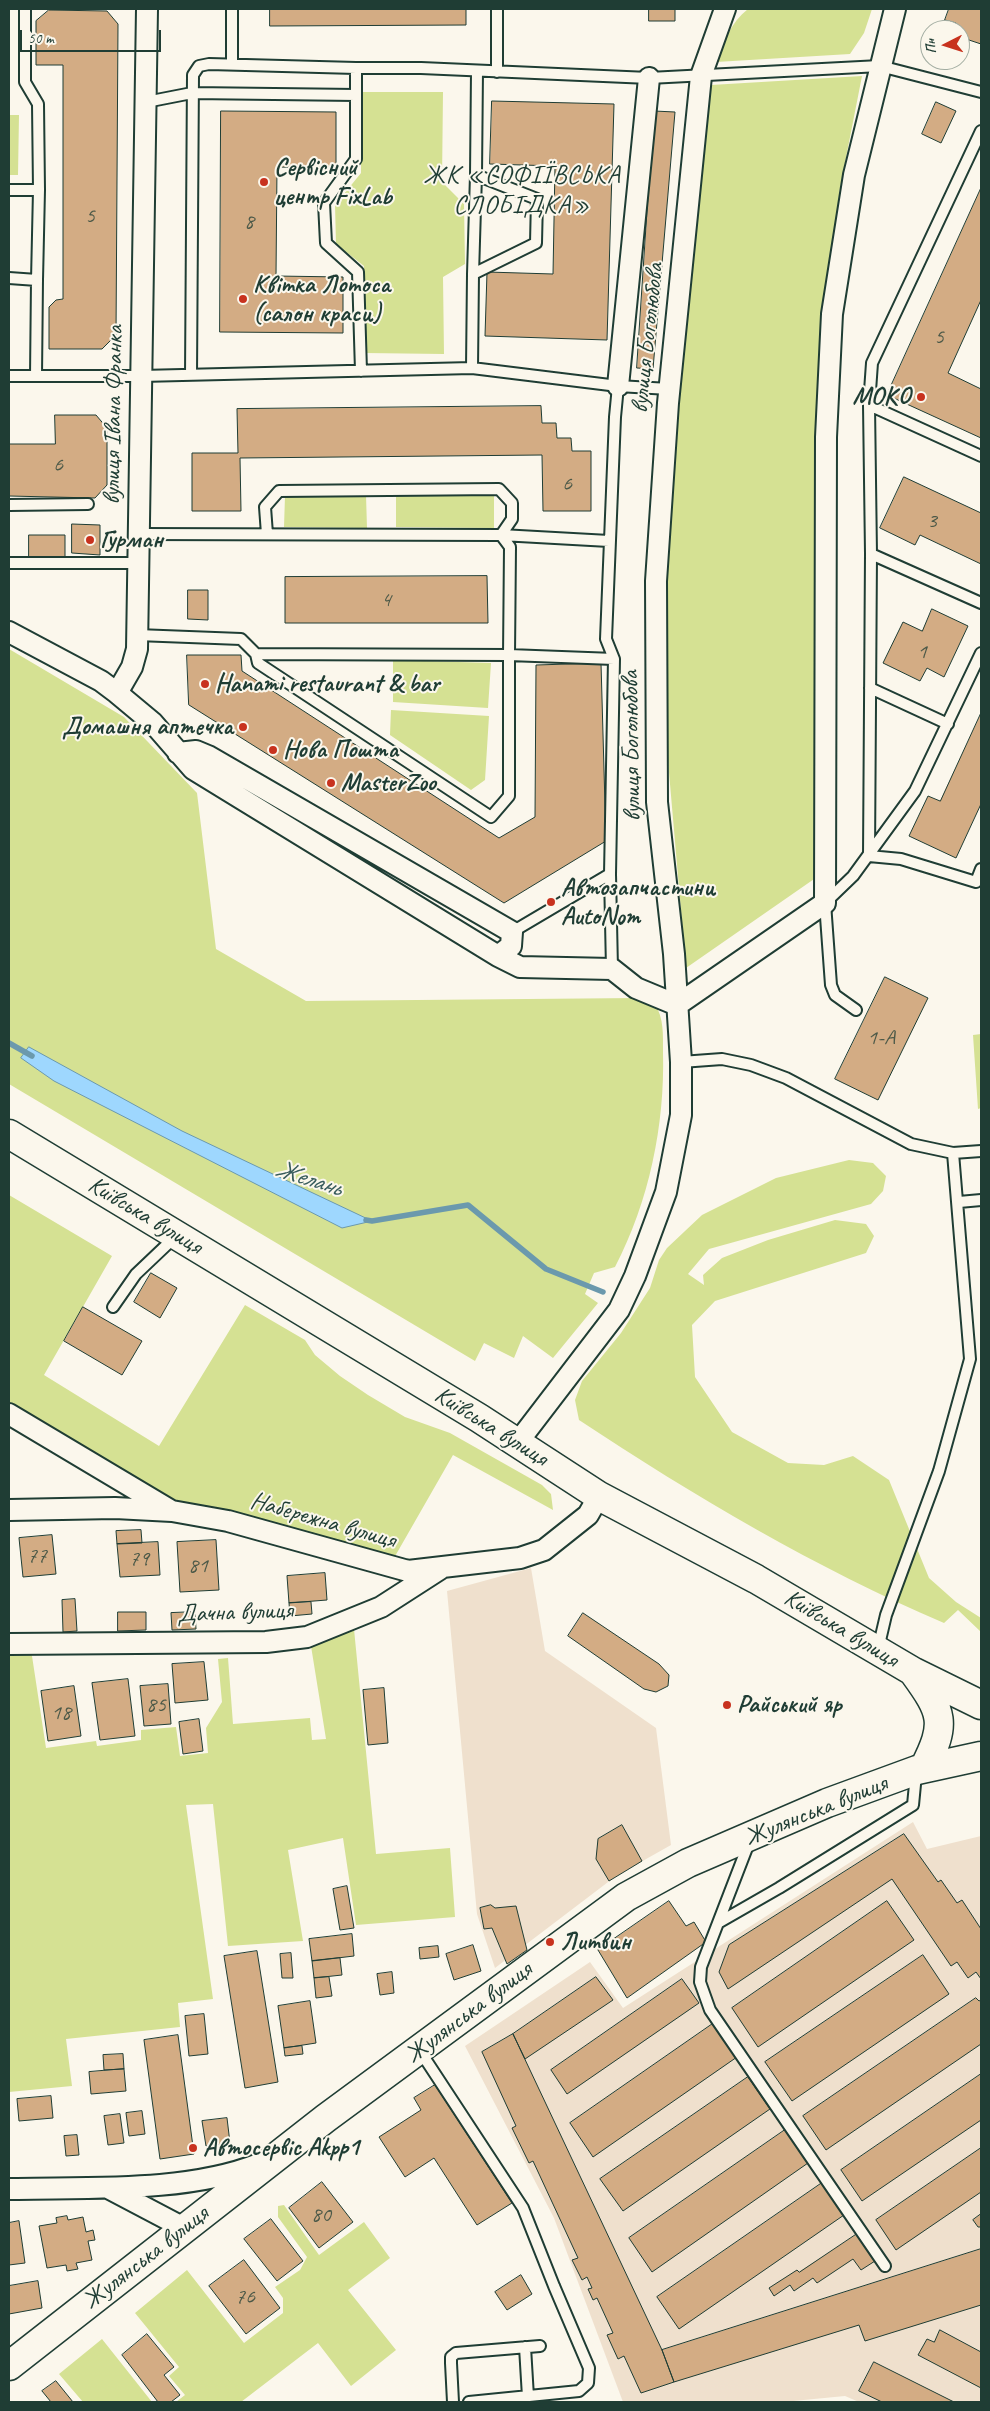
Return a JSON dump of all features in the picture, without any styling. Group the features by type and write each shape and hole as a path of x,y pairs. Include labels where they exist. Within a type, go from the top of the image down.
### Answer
{"main road":[{"name":"Київська вулиця","path":"9,1134 518,1442 600,1496 756,1579 914,1672 981,1705"},
{"path":"914,1672 933,1700 940,1725 934,1748 920,1769"},
{"name":"Жулянська вулиця","path":"9,2366 273,2159 626,1897 688,1863 827,1803 920,1769 981,1756"}],"street":[{"name":"вулиця Івана Франка","path":"117,692 132,667 137,649 147,9"},
{"name":"вулиця Боголюбова","path":"518,1442 614,1318 635,1276 666,1192 680,1115 681,1062 677,1005 657,802 656,581 669,389 701,76 725,9"},
{"path":"9,632 101,681 117,692 153,723 193,769 498,956 520,967 612,969 636,988 677,1005 825,903 826,437 832,314 854,175 895,9"},
{"path":"618,386 649,78"},
{"path":"178,753 196,750 208,756 512,932 511,946 498,956"},
{"path":"9,1414 172,1511"},
{"name":"Набережна вулиця","path":"9,1510 115,1508 172,1511 228,1521 408,1571 520,1558 544,1550 588,1515 600,1496"},
{"name":"Дачна вулиця","path":"9,1644 266,1642 306,1637 381,1607 445,1566"},
{"path":"9,2189 106,2187 202,2180 244,2170 273,2159"},
{"path":"106,2187 184,2228"}],"lane":[{"path":"26,9 25,82 38,104 39,190 36,376"},
{"path":"232,9 232,64"},
{"path":"497,9 497,72"},
{"path":"191,375 192,93 193,76 199,66 232,64 649,78 880,66 981,92"},
{"path":"356,68 356,159 324,202 326,244 358,272 361,371"},
{"path":"472,368 477,71"},
{"path":"146,102 192,93 356,95"},
{"path":"869,856 871,554 869,405 872,364 981,131"},
{"path":"473,274 536,243 536,198 476,175"},
{"path":"9,190 39,190"},
{"path":"9,278 37,280"},
{"path":"9,376 141,376 472,368 618,386 669,389"},
{"path":"612,969 610,874 614,659 606,639 609,541 618,386"},
{"path":"869,405 981,456"},
{"path":"267,534 265,507 279,491 499,489 512,504 512,519 500,535"},
{"path":"9,505 88,504"},
{"path":"139,534 500,535 609,541"},
{"path":"137,635 241,639 256,654 258,663 491,817 508,796 510,547 500,535"},
{"path":"871,554 981,603"},
{"path":"9,563 138,563"},
{"path":"856,1010 835,995 831,985 825,903 853,876 915,791 981,653"},
{"path":"256,654 510,655 614,659"},
{"path":"870,688 948,724"},
{"path":"869,856 901,858 978,883 981,869"},
{"path":"512,932 610,874"},
{"path":"681,1062 722,1059 751,1065 786,1078 911,1144 953,1153 981,1151"},
{"path":"878,1650 886,1615 939,1471 970,1359 959,1202 953,1153"},
{"path":"959,1202 981,1200"},
{"path":"113,1307 136,1274 177,1236"},
{"path":"718,1923 779,1888 913,1805 920,1769"},
{"path":"752,1837 701,1967 700,1982 710,2010 885,2266"},
{"path":"420,2051 523,2208 589,2368 588,2383 578,2391 469,2402"},
{"path":"453,2402 451,2357 456,2353 540,2346"},
{"path":"525,2347 528,2397"}],"shaded area":[{"path":"531,1568 545,1651 656,1728 671,1845 616,1876 495,1968 477,1914 447,1591"},
{"path":"913,1822 927,1849 981,1836 981,2402 859,2402 845,2396 783,2402 623,2402 554,2218 465,2046 590,1962 623,2008"}],"green space":[{"path":"748,9 872,9 864,33 850,54 716,62 732,26"},
{"path":"862,76 840,188 824,311 817,877 686,968 668,761 667,580 683,354 711,85"},
{"path":"361,92 443,92 442,182 464,204 465,264 443,277 444,354 365,353 364,266 336,244 335,205 361,173"},
{"path":"9,115 19,115 18,175 9,175"},
{"path":"396,494 494,495 494,528 396,527"},
{"path":"366,495 367,528 284,527 285,496"},
{"path":"9,649 124,717 197,793 216,949 306,1001 638,998 655,1004 660,1015 662,1027 663,1080 658,1135 646,1190 627,1242 615,1267 594,1273 585,1294 598,1303 553,1358 523,1336 514,1358 484,1343 475,1361 9,1084"},
{"path":"393,660 491,663 488,708 393,702"},
{"path":"391,710 489,716 485,780 471,790 390,735"},
{"path":"981,1034 981,1108 978,1109 973,1035"},
{"path":"849,1160 873,1163 886,1176 883,1191 871,1204 709,1249 688,1274 704,1285 703,1275 722,1258 768,1240 835,1220 866,1224 874,1236 866,1253 715,1301 692,1325 695,1377 732,1432 788,1463 824,1465 853,1456 889,1480 929,1578 956,1602 981,1618 981,1632 958,1610 944,1623 896,1602 803,1555 712,1504 579,1420 575,1400 582,1381 621,1333 650,1288 659,1260 667,1248 702,1215 776,1178"},
{"path":"9,1195 112,1256 44,1375 159,1446 245,1305 305,1340 315,1355 340,1376 368,1395 405,1417 450,1433 542,1485 551,1494 553,1510 453,1455 394,1558 233,1512 173,1500 9,1403"},
{"path":"354,1629 376,1854 450,1848 455,1917 356,1925 343,1838 288,1850 303,1941 228,1946 213,1804 186,1805 213,1999 178,2003 180,2027 66,2039 72,2086 9,2092 9,1652 29,1651 32,1656 46,1748 96,1741 97,1746 141,1740 141,1730 176,1727 180,1756 208,1753 206,1728 222,1702 218,1659 228,1658 233,1724 310,1718 312,1740 326,1739 311,1646"},
{"path":"284,2205 319,2255 364,2222 390,2258 348,2290 396,2350 351,2386 318,2343 241,2402 176,2402 185,2395 169,2376 179,2367 135,2313 187,2270 244,2343 283,2313 283,2298 275,2287 300,2270 307,2257 278,2217 278,2206"},
{"path":"102,2339 152,2402 83,2402 59,2374"}],"water":[{"path":"29,1047 182,1131 372,1221 342,1228 54,1081 21,1058"}],"building":[{"path":"270,9 466,9 466,25 270,26"},
{"path":"649,9 675,9 675,21 649,21"},
{"path":"949,9 981,9 981,44 970,40 970,20 945,20"},
{"path":"49,10 107,11 118,24 116,335 102,349 49,349 49,307 56,300 63,299 63,65 36,65 36,21"},
{"path":"492,101 614,104 607,340 485,336 487,272 553,274 555,166 490,164"},
{"path":"936,102 956,111 941,143 922,134"},
{"path":"221,111 336,112 336,168 277,167 276,276 343,277 343,333 220,332"},
{"path":"654,111 675,112 653,369 637,368"},
{"path":"981,188 981,300 948,373 981,389 981,438 887,395"},
{"path":"541,406 542,423 556,423 557,438 571,438 572,451 591,451 591,511 543,511 542,455 240,458 241,511 192,511 192,453 238,453 237,409"},
{"path":"55,415 96,415 107,428 107,485 95,498 9,496 9,444 55,444"},
{"path":"904,477 981,513 981,564 920,535 915,545 880,528"},
{"path":"72,524 100,525 100,555 72,553"},
{"path":"29,535 65,535 65,558 29,559"},
{"path":"487,576 488,623 285,623 285,577"},
{"path":"188,590 208,590 208,620 188,619"},
{"path":"932,609 968,626 944,677 927,668 920,681 883,663 903,622 922,631"},
{"path":"187,655 241,655 242,671 499,838 535,817 536,665 601,663 606,841 504,903 189,705"},
{"path":"981,713 981,804 956,858 909,836 928,796 940,801"},
{"path":"885,977 928,998 878,1100 835,1079"},
{"path":"151,1273 177,1288 160,1318 134,1302"},
{"path":"83,1307 142,1341 122,1375 64,1341"},
{"path":"141,1530 142,1543 117,1544 116,1531"},
{"path":"52,1535 56,1574 23,1577 19,1538"},
{"path":"216,1540 219,1590 180,1592 177,1542"},
{"path":"158,1542 160,1575 120,1577 117,1544"},
{"path":"325,1573 327,1600 289,1603 287,1576"},
{"path":"75,1599 77,1631 63,1632 62,1600"},
{"path":"311,1602 312,1614 290,1616 289,1603"},
{"path":"118,1612 146,1612 146,1630 118,1631"},
{"path":"195,1612 196,1629 172,1630 171,1613"},
{"path":"583,1613 659,1664 669,1675 668,1686 656,1692 644,1689 568,1636"},
{"path":"204,1662 208,1700 175,1703 172,1664"},
{"path":"128,1679 135,1736 100,1740 92,1683"},
{"path":"168,1684 171,1724 144,1726 140,1686"},
{"path":"74,1686 81,1736 48,1741 41,1691"},
{"path":"384,1688 388,1743 368,1745 363,1690"},
{"path":"199,1719 203,1751 183,1754 179,1722"},
{"path":"622,1825 642,1861 609,1881 596,1859 598,1839"},
{"path":"904,1834 938,1882 941,1880 957,1903 962,1900 981,1929 981,1979 976,1972 968,1978 957,1962 951,1966 892,1879 728,1989 719,1972 729,1945"},
{"path":"347,1886 354,1928 340,1930 333,1889"},
{"path":"669,1901 686,1926 694,1922 706,1942 627,1998 598,1950"},
{"path":"887,1901 914,1940 758,2047 732,2008"},
{"path":"491,1905 495,1908 516,1906 527,1950 507,1964 492,1928 484,1929 480,1908"},
{"path":"352,1934 354,1956 312,1961 309,1939"},
{"path":"473,1945 481,1971 454,1980 446,1954"},
{"path":"438,1946 439,1957 420,1959 419,1948"},
{"path":"257,1951 278,2082 245,2088 224,1956"},
{"path":"291,1953 293,1978 282,1978 280,1954"},
{"path":"923,1955 949,1994 792,2101 765,2062"},
{"path":"340,1958 342,1975 314,1978 312,1961"},
{"path":"392,1972 394,1993 380,1995 377,1974"},
{"path":"329,1977 332,1996 316,1998 314,1978"},
{"path":"596,1977 613,2000 525,2059 513,2034"},
{"path":"682,1979 699,2003 567,2094 551,2070"},
{"path":"976,1998 979,2001 981,2000 981,2044 826,2150 803,2116"},
{"path":"310,2001 316,2043 284,2048 278,2006"},
{"path":"204,2014 208,2054 189,2056 185,2016"},
{"path":"714,2023 737,2057 593,2157 570,2123"},
{"path":"513,2034 662,2350 674,2382 641,2393 624,2356 618,2359 607,2335 613,2333 597,2298 593,2300 588,2289 592,2288 587,2277 582,2280 572,2260 578,2258 533,2161 529,2163 512,2128 516,2126 482,2052"},
{"path":"178,2035 194,2154 160,2159 144,2040"},
{"path":"302,2046 303,2054 285,2056 284,2048"},
{"path":"123,2054 124,2069 104,2070 103,2055"},
{"path":"124,2069 126,2091 91,2094 89,2072"},
{"path":"981,2074 981,2120 862,2201 841,2170"},
{"path":"748,2077 770,2109 623,2211 600,2179"},
{"path":"435,2085 512,2203 477,2225 434,2158 405,2177 379,2137 421,2110 414,2098"},
{"path":"51,2096 53,2118 19,2121 17,2099"},
{"path":"142,2111 145,2134 129,2136 126,2113"},
{"path":"120,2114 124,2143 108,2145 104,2116"},
{"path":"227,2118 230,2143 206,2146 202,2121"},
{"path":"785,2130 808,2163 652,2272 629,2238"},
{"path":"77,2135 79,2155 66,2156 64,2136"},
{"path":"981,2148 981,2192 896,2250 876,2220"},
{"path":"322,2182 353,2222 319,2248 289,2208"},
{"path":"822,2183 844,2215 679,2329 657,2297"},
{"path":"981,2214 981,2227 978,2227 973,2220"},
{"path":"67,2216 68,2220 83,2217 86,2232 93,2230 95,2240 88,2241 92,2260 76,2263 78,2269 67,2271 66,2265 47,2268 39,2226 57,2223 56,2218"},
{"path":"271,2219 303,2261 277,2281 244,2239"},
{"path":"19,2221 25,2263 9,2265 9,2223"},
{"path":"857,2234 875,2261 861,2270 853,2259 817,2283 813,2278 794,2291 790,2285 774,2296 769,2288 797,2270 799,2272"},
{"path":"981,2249 981,2305 865,2341 859,2325 674,2382 662,2350"},
{"path":"244,2260 280,2308 246,2334 209,2286"},
{"path":"521,2275 532,2294 507,2310 495,2292"},
{"path":"38,2281 42,2308 9,2314 9,2286"},
{"path":"940,2330 981,2352 981,2388 918,2355 927,2339 934,2342"},
{"path":"147,2334 174,2367 164,2375 180,2395 171,2402 158,2402 122,2355"},
{"path":"874,2362 954,2402 882,2402 859,2391"},
{"path":"56,2381 73,2402 51,2402 42,2391"}],"waterway":[{"name":"Желань","path":"9,1043 32,1056"},
{"name":"Желань","path":"366,1220 372,1221 468,1205 546,1269 603,1292"}],"place":[{"name":"Сервiсний центр FixLab","path":"264,182"},
{"name":"Квітка Лотоса (салон краси)","path":"243,299"},
{"name":"МОКО","path":"921,397"},
{"name":"Гурман","path":"90,540"},
{"name":"Hanami restaurant & bar","path":"205,684"},
{"name":"Домашня аптечка","path":"243,727"},
{"name":"Нова Пошта","path":"273,750"},
{"name":"MasterZoo","path":"331,783"},
{"name":"Автозапчастини AutoNom","path":"551,902"},
{"name":"Райський яр","path":"727,1705"},
{"name":"Литвин","path":"550,1942"},
{"name":"Автосервіс Akpp1","path":"193,2148"}],"district":[{"name":"ЖК «СОФІЇВСЬКА СЛОБІДКА»","path":"522,191"}]}
